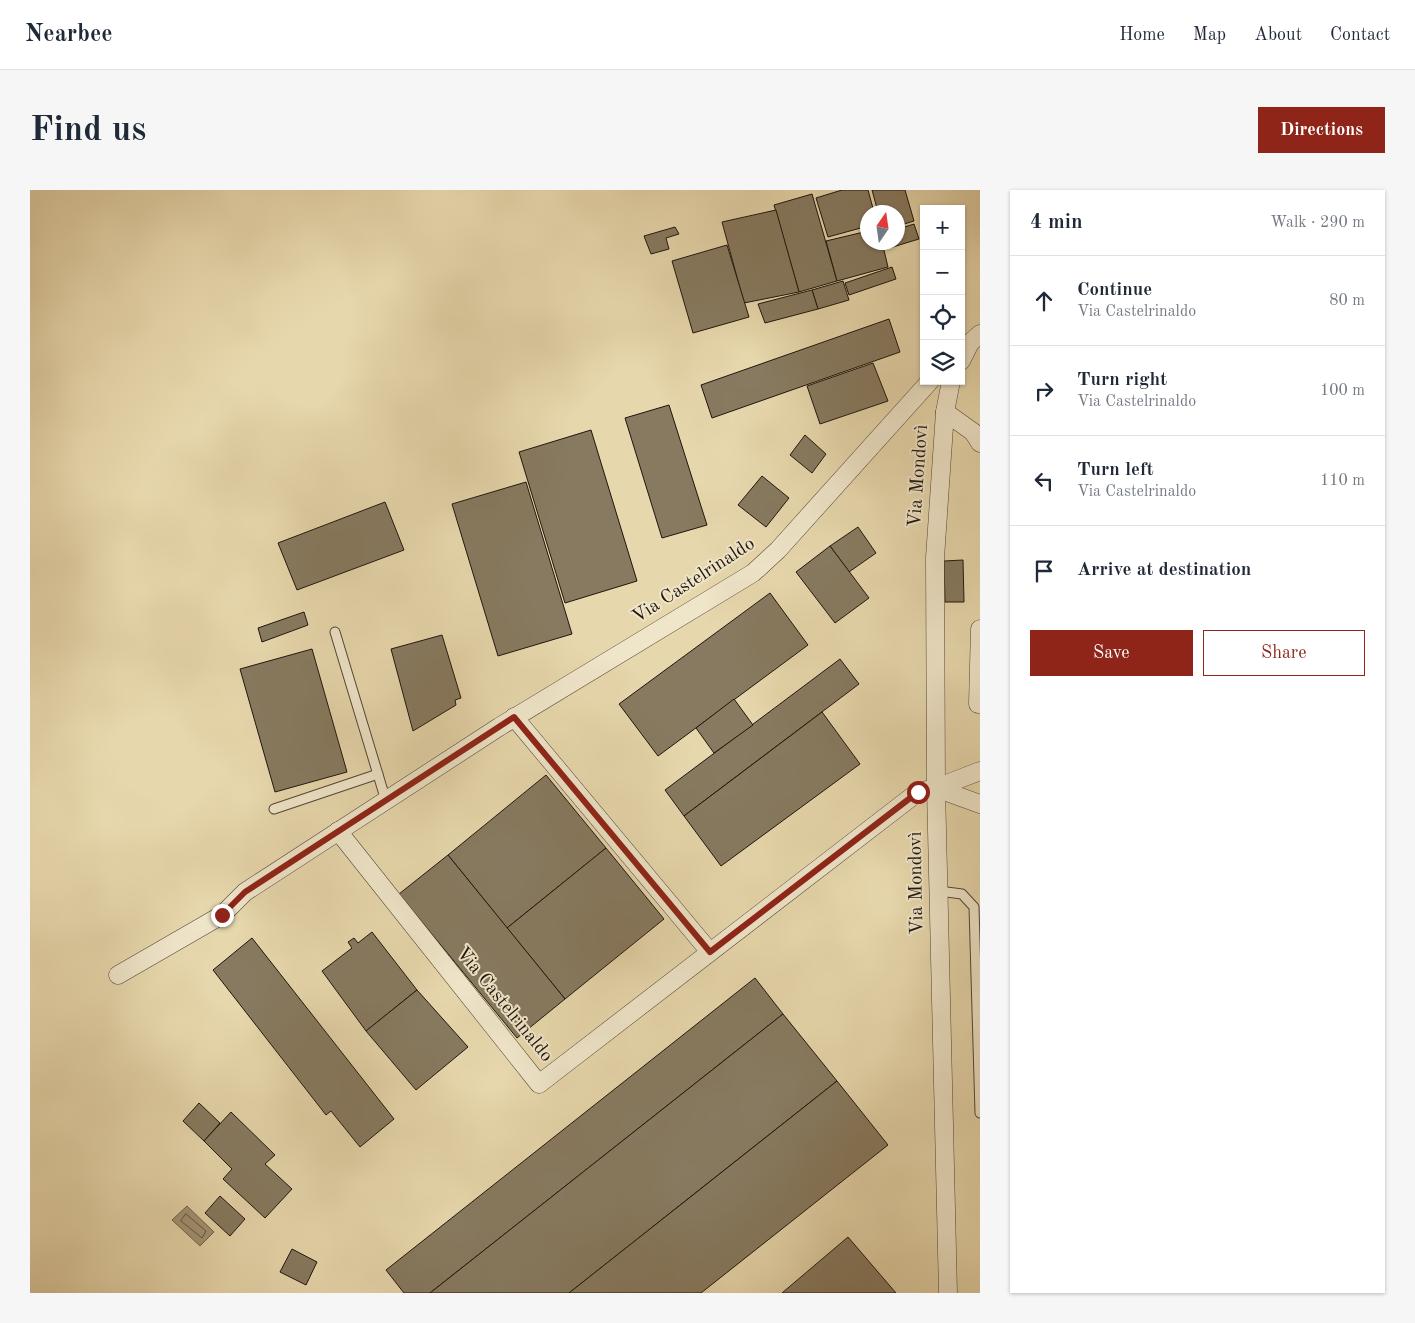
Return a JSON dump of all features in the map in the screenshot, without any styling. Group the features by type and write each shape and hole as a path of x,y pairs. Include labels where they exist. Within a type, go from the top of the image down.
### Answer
{"street":[{"name":"Via Castelrinaldo","path":"118,975 222,915 245,892 514,717 753,573 778,550 926,385"},
{"name":"Via Mondovì","path":"948,1293 936,788 935,558 945,412 950,385"},
{"name":"Via Mondovì","path":"945,412 973,432 980,443"},
{"path":"978,704 980,629"},
{"path":"514,717 710,952"},
{"name":"Via Castelrinaldo","path":"338,831 539,1084 918,792 936,788 980,771"},
{"path":"936,788 980,804"}],"lane":[{"path":"335,632 386,802"},
{"path":"274,809 378,774"},
{"path":"939,891 962,894 974,907 980,1113"}],"water":[{"path":"187,1206 214,1232 200,1246 172,1220"}],"building":[{"path":"842,190 868,190 872,205 860,205 860,228 828,237 816,198"},
{"path":"872,190 905,190 914,221 905,224 905,205 876,205"},
{"path":"812,194 837,281 799,292 774,205"},
{"path":"776,210 799,292 744,303 722,222"},
{"path":"914,224 919,239 905,243 905,227"},
{"path":"675,227 679,234 666,238 669,249 651,254 644,236"},
{"path":"860,233 860,250 884,250 888,267 837,281 826,241"},
{"path":"727,245 749,317 693,333 672,261"},
{"path":"892,267 896,279 849,295 845,283"},
{"path":"843,281 849,300 818,309 812,290"},
{"path":"812,290 818,309 765,323 758,304"},
{"path":"889,319 900,352 712,418 701,385"},
{"path":"873,363 888,401 820,424 807,386"},
{"path":"669,405 707,525 662,538 625,418"},
{"path":"591,430 637,581 565,603 519,452"},
{"path":"805,435 826,454 812,473 790,455"},
{"path":"762,476 789,498 766,527 738,505"},
{"path":"526,482 572,634 498,656 452,504"},
{"path":"385,502 404,550 297,590 278,543"},
{"path":"858,527 876,553 849,572 830,546"},
{"path":"830,546 869,598 835,623 796,572"},
{"path":"963,560 964,602 945,602 944,561"},
{"path":"770,593 808,645 658,756 619,704"},
{"path":"304,612 308,625 262,642 258,628"},
{"path":"442,635 461,698 455,700 456,705 413,731 391,649"},
{"path":"312,649 347,772 275,792 240,669"},
{"path":"840,659 859,684 684,816 665,790"},
{"path":"734,699 753,725 714,753 696,728"},
{"path":"822,712 860,764 721,866 684,816"},
{"path":"546,775 606,848 507,928 448,855"},
{"path":"606,848 664,919 565,999 507,928"},
{"path":"448,855 565,999 517,1038 399,894"},
{"path":"372,932 417,990 366,1031 322,971 352,948 348,942 354,938 358,943"},
{"path":"252,938 394,1119 360,1147 331,1111 326,1115 213,970"},
{"path":"755,978 783,1014 430,1293 404,1293 386,1270"},
{"path":"417,990 468,1047 416,1090 366,1031"},
{"path":"783,1014 837,1081 569,1293 430,1293"},
{"path":"837,1081 888,1145 701,1293 569,1293"},
{"path":"199,1103 220,1123 204,1141 183,1121"},
{"path":"231,1112 275,1155 265,1164 292,1189 265,1218 223,1179 232,1169 204,1141"},
{"path":"220,1196 245,1219 230,1236 205,1213"},
{"path":"848,1237 896,1293 782,1293"},
{"path":"292,1249 317,1262 306,1285 280,1272"}],"route":[{"path":"222,915 245,892 514,717 710,952 918,792"}]}
